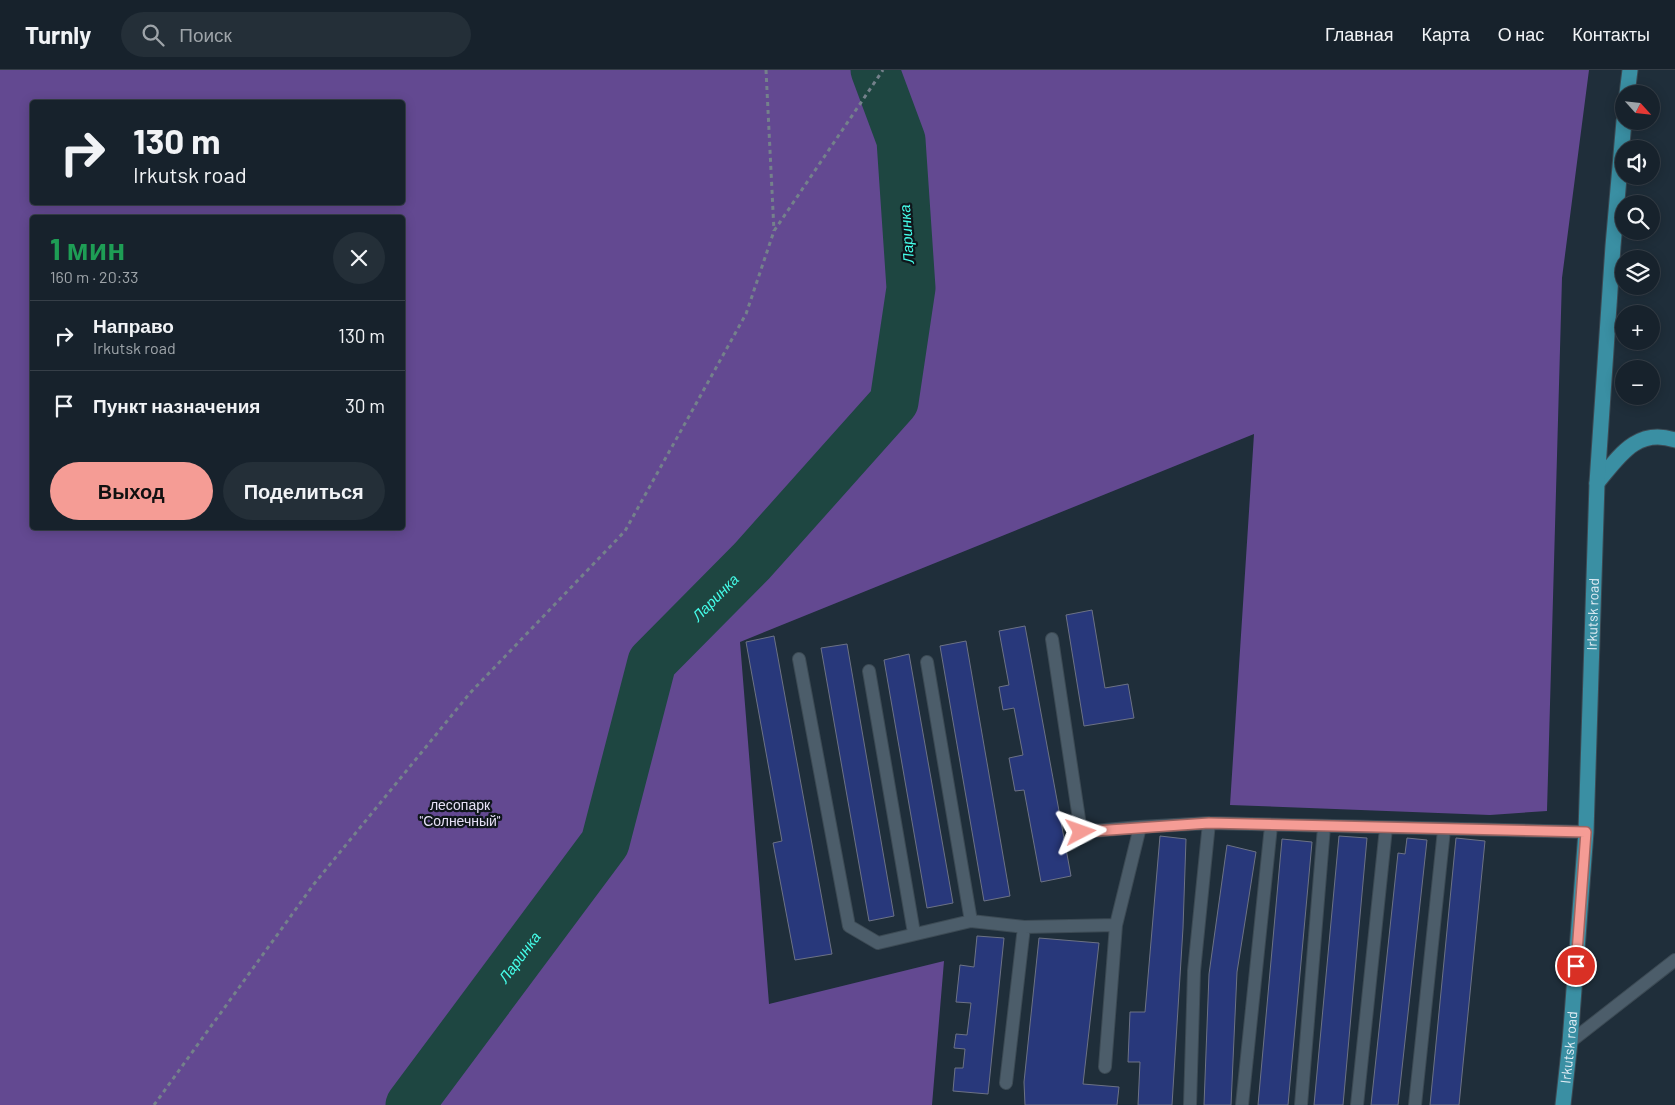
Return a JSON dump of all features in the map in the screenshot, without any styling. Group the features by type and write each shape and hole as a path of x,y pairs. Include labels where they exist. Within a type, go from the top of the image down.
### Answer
{"main road":[{"path":"1628,85 1630,70"},
{"name":"Irkutsk road","path":"1562,1105 1570,1042 1586,832 1597,484 1613,246 1623,130"},
{"path":"1597,484 1625,448 1644,438 1675,440"}],"lane":[{"path":"1052,639 1081,832 1209,823 1271,826 1586,832"},
{"path":"799,659 849,926 878,942 971,921 1024,926 1116,925"},
{"path":"926,662 971,921"},
{"path":"869,671 914,934"},
{"path":"1190,1105 1194,971 1209,823"},
{"path":"1242,1105 1271,826"},
{"path":"1301,1105 1324,827"},
{"path":"1104,1067 1116,925 1140,828"},
{"path":"1357,1105 1386,828"},
{"path":"1415,1105 1444,830"},
{"path":"1006,1083 1024,926"},
{"path":"1570,1042 1675,960"}],"path":[{"path":"766,70 774,231"},
{"path":"154,1105 320,877 470,693 625,531 746,314 774,231 883,70"}],"green space":[{"name":"лесопарк \"Солнечный\"","path":"0,70 1589,70 1562,278 1547,811 1490,815 1230,805 1254,434 740,642 769,1004 944,961 932,1105 0,1105"}],"building":[{"path":"1092,610 1105,688 1128,684 1134,718 1084,726 1066,615"},
{"path":"1025,626 1071,876 1041,882 1024,790 1015,791 1009,758 1023,755 1014,708 1003,710 999,687 1009,685 999,631"},
{"path":"774,636 832,954 795,960 773,843 782,841 746,642"},
{"path":"966,641 1010,896 984,901 940,646"},
{"path":"847,644 894,916 869,921 821,648"},
{"path":"909,654 953,903 927,908 884,660"},
{"path":"1160,836 1186,839 1183,928 1172,1105 1138,1105 1140,1062 1128,1062 1130,1012 1145,1012"},
{"path":"1339,836 1367,838 1343,1105 1314,1105"},
{"path":"1407,838 1427,840 1398,1105 1371,1105 1398,853 1405,854"},
{"path":"1456,838 1485,841 1459,1105 1430,1105"},
{"path":"1282,839 1312,842 1288,1105 1258,1105"},
{"path":"1227,845 1256,852 1237,972 1231,1105 1204,1105 1209,974"},
{"path":"977,936 1004,938 988,1094 953,1091 955,1068 963,1068 965,1049 954,1048 956,1034 967,1035 971,1003 956,1002 960,965 974,967"},
{"path":"1039,938 1099,943 1083,1084 1119,1087 1117,1105 1025,1105 1024,1082"}],"waterway":[{"name":"Ларинка","path":"410,1105 605,843 652,662 752,561 894,402 911,288 901,140 875,70"}],"route":[{"path":"1081,832 1209,823 1586,832 1576,966"}]}
